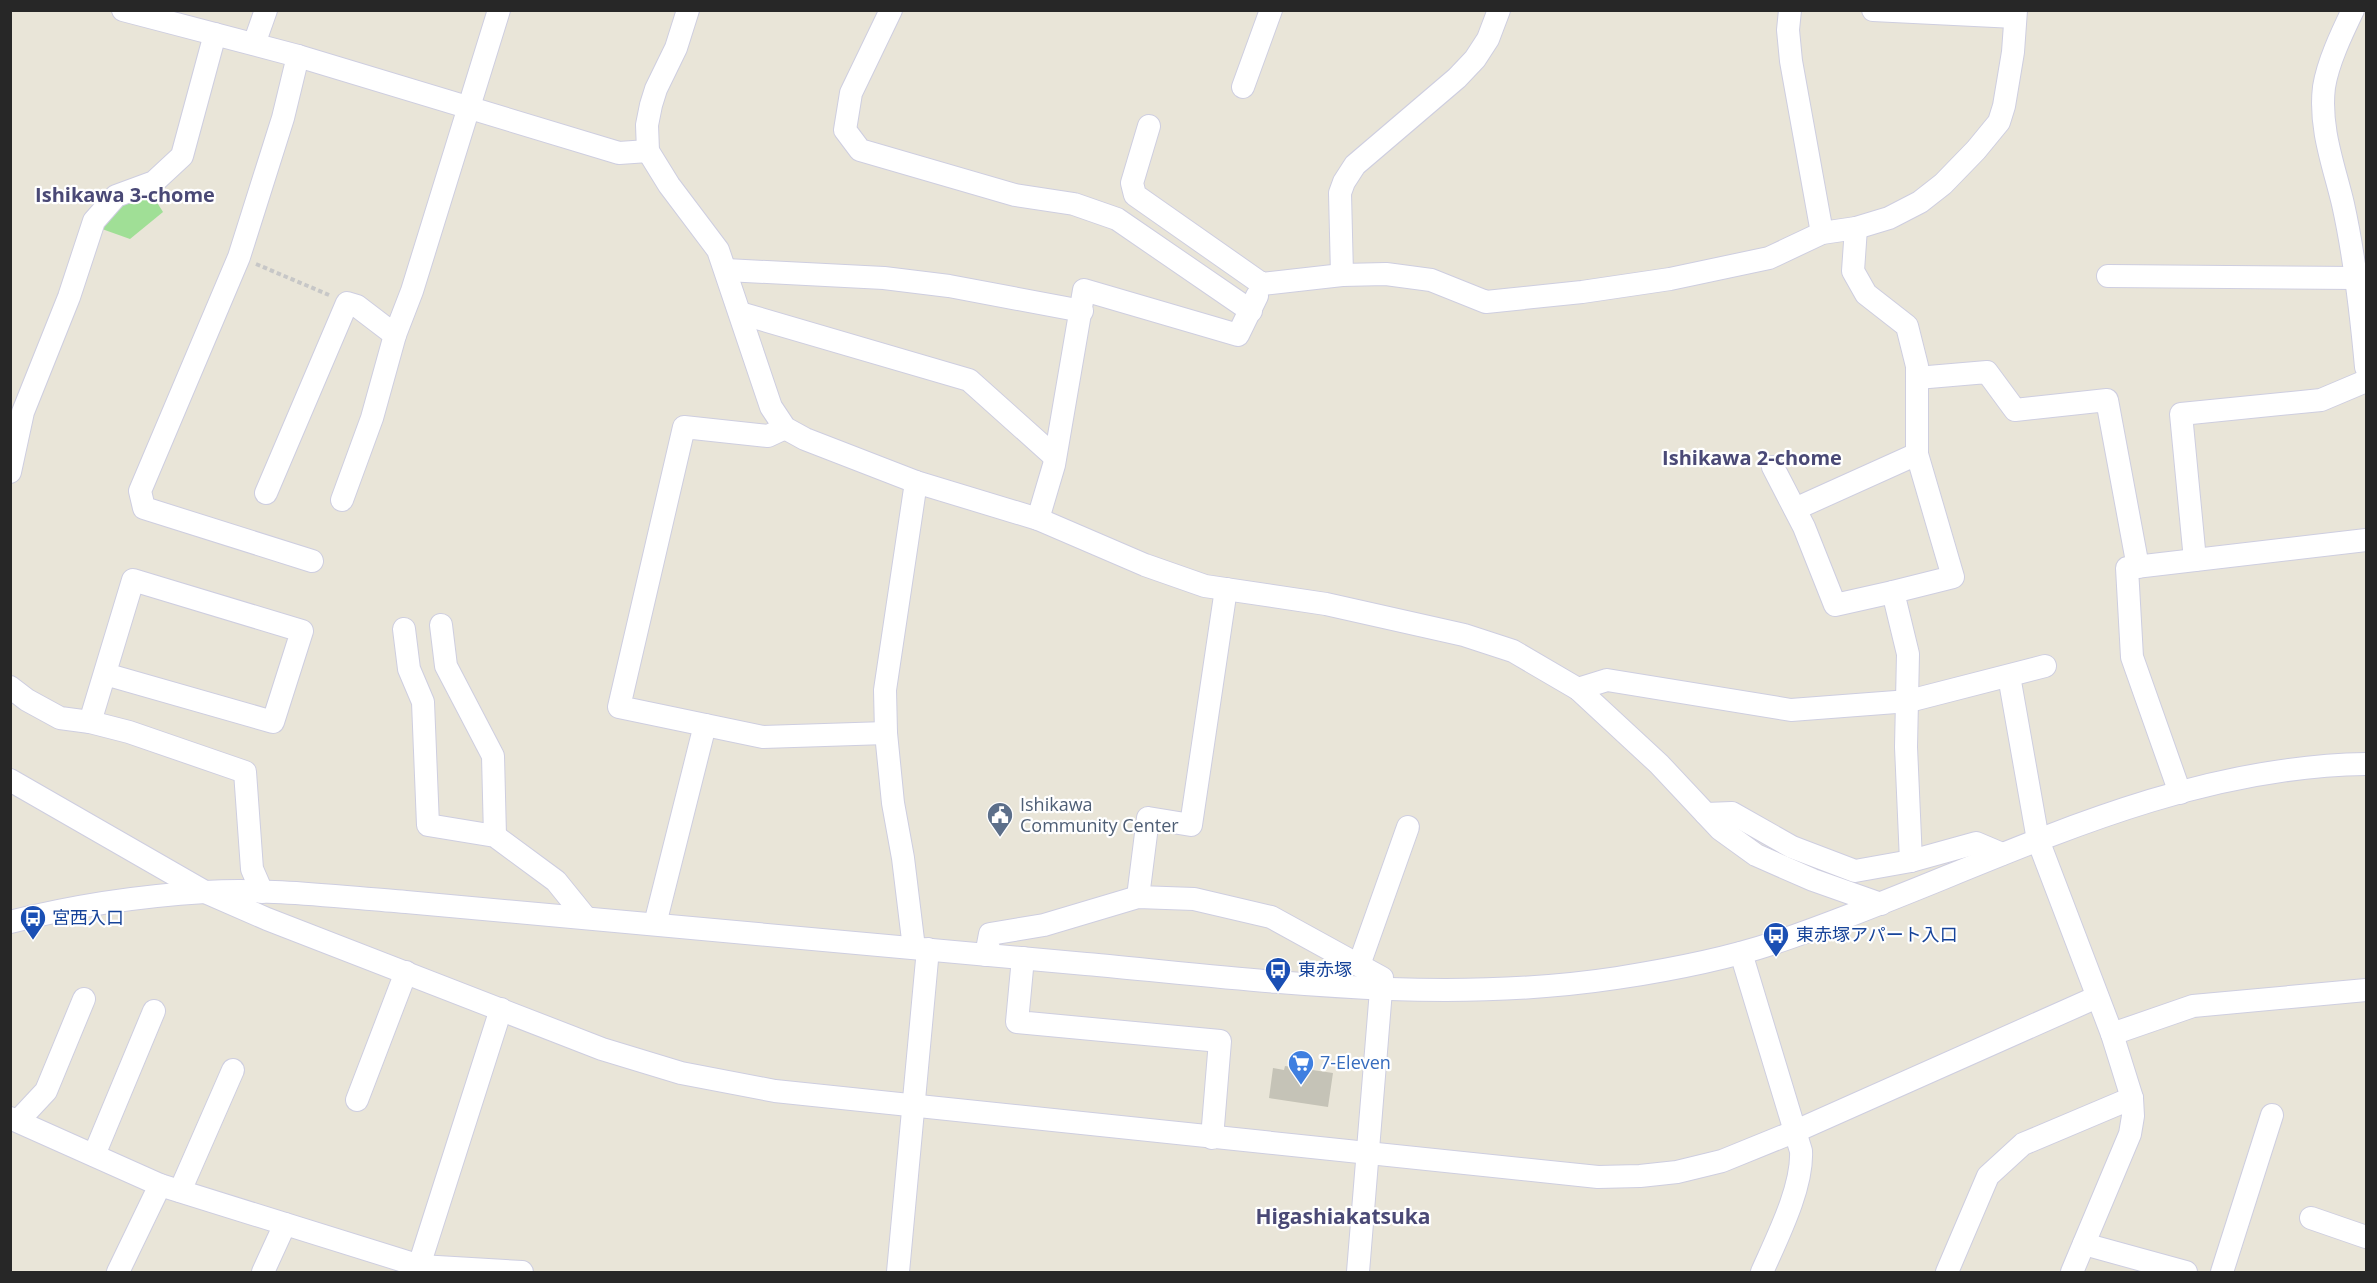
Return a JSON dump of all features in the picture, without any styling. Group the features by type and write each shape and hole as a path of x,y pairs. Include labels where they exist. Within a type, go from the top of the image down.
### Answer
{"street":[{"path":"123,10 298,56 619,153 648,152"},
{"path":"254,44 266,10"},
{"path":"342,500 372,418 395,335 412,291 499,10"},
{"path":"688,10 676,48 653,97 646,125 648,152 669,185 718,250 771,407 785,428 805,439 916,482 1038,519 1145,565 1205,585 1326,604 1464,634 1513,651 1578,689 1659,764 1720,829 1756,855 1813,880 1881,904"},
{"path":"891,10 851,93 845,130 860,150 1015,195 1074,204 1117,219 1251,311"},
{"path":"1243,87 1271,10"},
{"path":"1342,275 1339,212 1344,182 1355,165 1457,78 1475,59 1488,39 1499,10"},
{"path":"1790,10 1788,30 1791,61 1822,233"},
{"path":"1149,126 1132,183 1135,195 1262,284 1342,275 1402,275 1431,280 1486,302 1582,292 1670,279 1768,258 1822,233 1856,228 1889,218 1920,202 1951,176 1999,122 2013,52 2016,14 1874,10"},
{"path":"2353,10 2330,66 2325,87 2324,111 2326,139 2343,205 2356,278 2367,367"},
{"path":"10,472 23,412 69,297 94,221 116,196 154,182 182,156 215,34"},
{"path":"298,56 283,118 239,257 140,491 144,508 312,561"},
{"path":"1773,467 1794,509 1835,605 1953,577 1917,454 1917,366 1906,326 1866,294 1854,271 1856,228"},
{"path":"726,270 884,278 949,286 1082,311"},
{"path":"2108,276 2356,278"},
{"path":"1038,519 1055,457 1084,290 1238,335 1262,284"},
{"path":"267,493 347,303 357,306 395,335"},
{"path":"740,313 969,380 1055,457"},
{"path":"1917,378 1987,372 2015,410 2107,400 2138,567"},
{"path":"2195,560 2181,414 2320,400 2367,381"},
{"path":"785,428 768,436 684,427 619,707 763,737 886,733"},
{"path":"1794,509 1917,454"},
{"path":"897,1272 913,1107 921,948 893,803 886,733 885,690 916,482"},
{"path":"2180,793 2132,657 2127,568 2367,540"},
{"path":"90,722 134,580 302,632 273,722 105,674"},
{"path":"1138,897 1148,818 1191,825 1226,589"},
{"path":"1893,592 1908,654 1909,701 1906,747 1911,861"},
{"path":"441,625 446,666 493,756 495,836"},
{"path":"404,629 411,673 423,702 428,825 495,836 556,881 586,918"},
{"path":"411,673 446,666"},
{"path":"1578,689 1607,680 1791,710 1909,701 2045,666"},
{"path":"2010,676 2038,840 2112,1034 2132,1098 2133,1116 2130,1134 2072,1272"},
{"path":"10,687 27,700 60,718 90,722 129,732 245,772 252,869 262,892"},
{"path":"655,924 705,725"},
{"path":"10,922 85,907 205,892 262,892 406,902 1381,989 1442,991 1526,988 1617,978 1741,953 1881,904 2095,818 2180,793 2254,776 2367,764"},
{"path":"10,780 205,892 267,920 602,1049 681,1073 775,1091 913,1107 1598,1177 1640,1176 1677,1172 1722,1161 1796,1131 2097,997"},
{"path":"1706,814 1732,813 1792,847 1855,871 1911,861 1976,843 2002,854"},
{"path":"1359,965 1408,828"},
{"path":"986,955 990,934 1044,925 1138,897 1194,899 1271,917 1382,978 1358,1272"},
{"path":"1741,953 1796,1131 1802,1166 1799,1183 1762,1272"},
{"path":"1023,958 1017,1023 1220,1041 1212,1138"},
{"path":"357,1100 406,972"},
{"path":"2112,1034 2193,1006 2367,990"},
{"path":"84,999 46,1091 14,1120 170,1188 419,1269 522,1272"},
{"path":"419,1269 501,1009"},
{"path":"94,1155 154,1011"},
{"path":"118,1272 170,1188 233,1070"},
{"path":"1947,1272 1988,1176 2023,1144 2132,1098"},
{"path":"2222,1272 2272,1115"},
{"path":"2311,1218 2367,1237"},
{"path":"263,1272 285,1224"},
{"path":"2084,1244 2186,1272"}],"path":[{"path":"239,257 347,303"}],"green space":[{"path":"151,193 163,212 130,239 102,229 119,204"}],"building":[{"name":"7-Eleven","path":"1285,1066 1333,1073 1328,1107 1269,1098 1273,1068 1284,1070"}],"place":[{"name":"Ishikawa Community Center","path":"1000,838"},
{"name":"宮西入口","path":"33,941"},
{"name":"東赤塚アパート入口","path":"1776,958"},
{"name":"東赤塚","path":"1278,993"},
{"name":"7-Eleven","path":"1301,1086"}],"district":[{"name":"Ishikawa 3-chome","path":"125,195"},
{"name":"Ishikawa 2-chome","path":"1752,458"},
{"name":"Higashiakatsuka","path":"1343,1217"}]}
